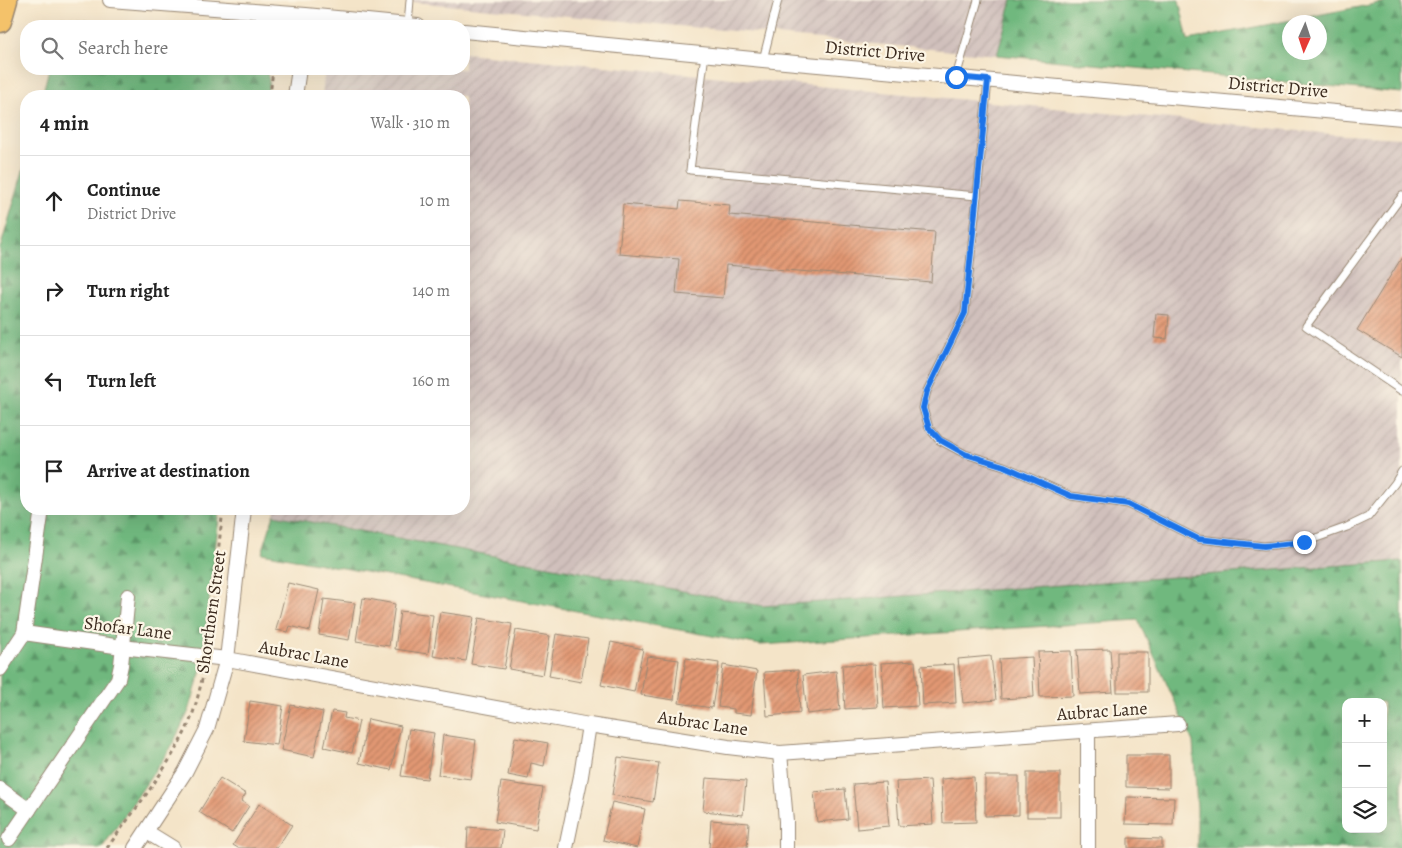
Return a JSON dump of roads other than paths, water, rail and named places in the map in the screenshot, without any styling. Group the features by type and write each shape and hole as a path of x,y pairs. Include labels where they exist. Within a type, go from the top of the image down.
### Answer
{"main road":[{"path":"0,21 6,0"}],"street":[{"path":"110,0 296,20"},
{"name":"District Drive","path":"470,32 1402,118"},
{"path":"296,90 298,75"},
{"path":"0,668 24,633 41,515"},
{"name":"Shorthorn Street","path":"135,848 186,772 207,729 228,659 243,515"},
{"path":"9,839 118,679 128,596"},
{"name":"Shofar Lane","path":"24,633 228,659"},
{"name":"Aubrac Lane","path":"228,659 589,725 728,747 780,753 1178,724"},
{"path":"566,848 581,776 589,725"},
{"path":"1088,731 1088,848"},
{"path":"780,753 786,821 786,848"},
{"path":"0,789 29,810"},
{"path":"147,832 173,848"}],"lane":[{"path":"410,0 412,20"},
{"path":"763,60 778,0"},
{"path":"956,77 978,0"},
{"path":"705,54 690,170 977,196"},
{"path":"988,80 965,313 927,391 923,408 929,428 940,440 965,454 1004,466 1071,496 1128,504 1198,539 1264,546 1304,542 1348,527 1368,516 1395,483 1402,471"},
{"path":"1402,196 1306,326 1402,390"}]}
